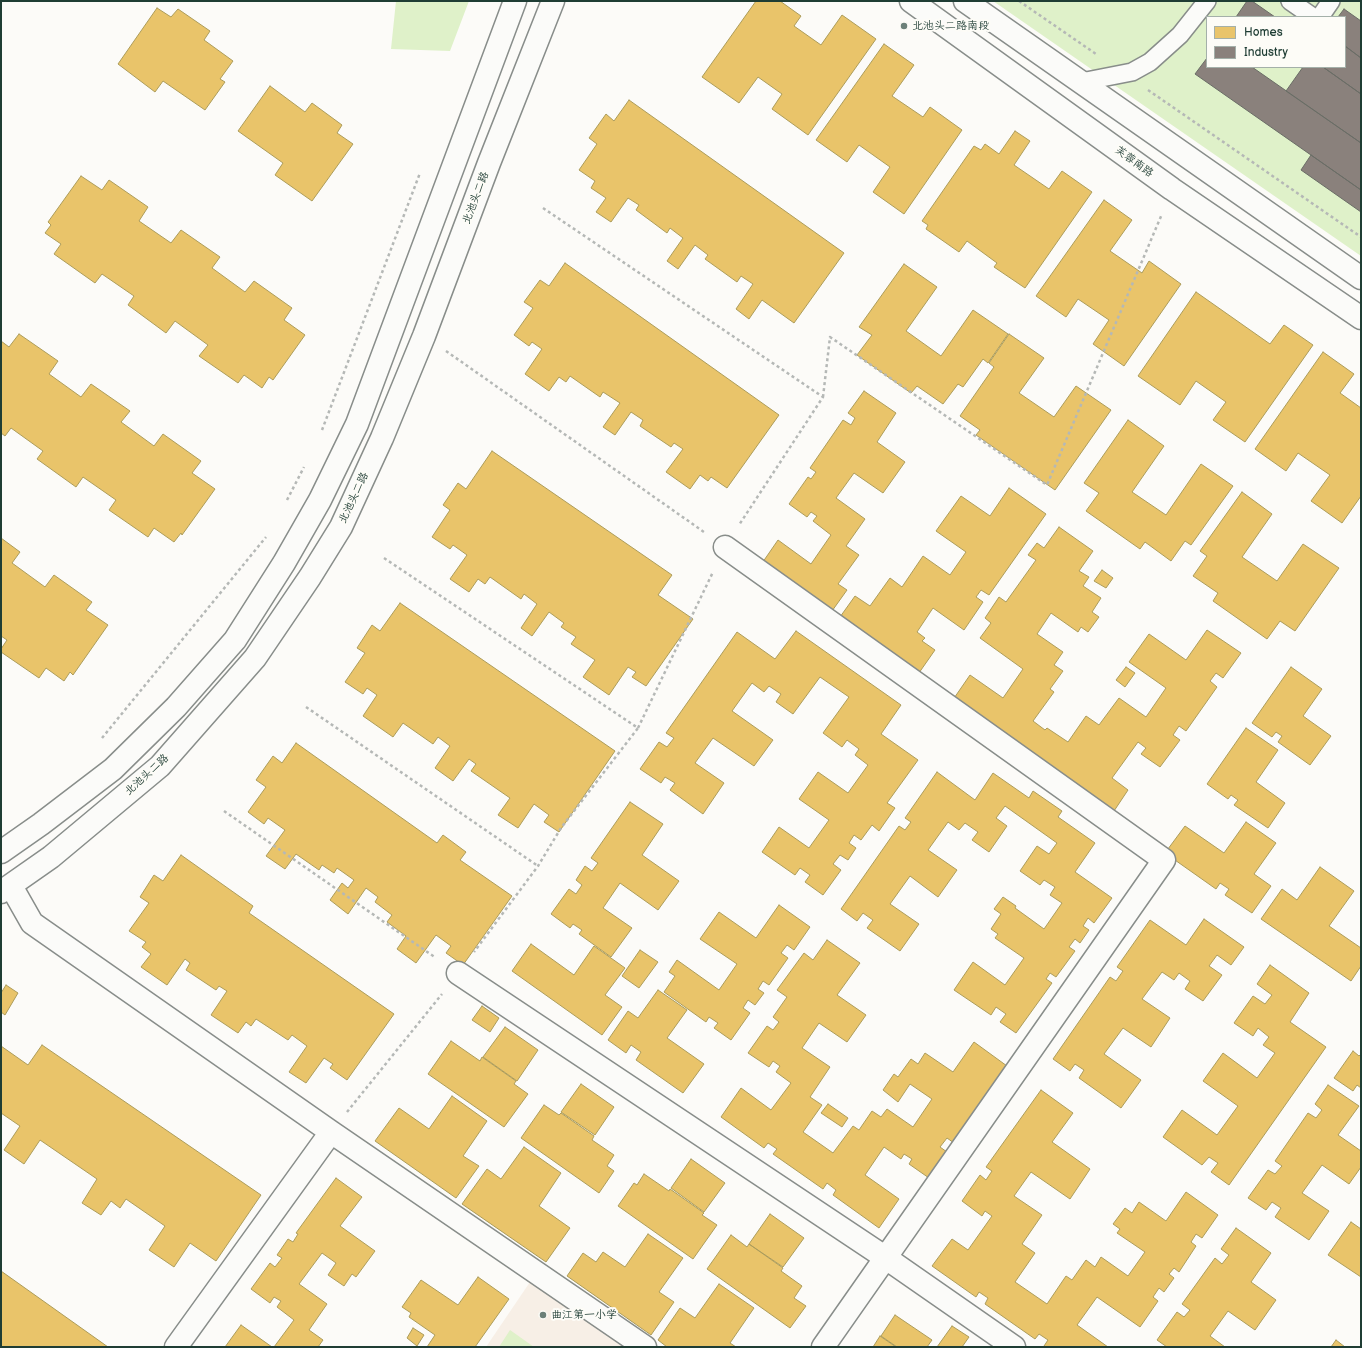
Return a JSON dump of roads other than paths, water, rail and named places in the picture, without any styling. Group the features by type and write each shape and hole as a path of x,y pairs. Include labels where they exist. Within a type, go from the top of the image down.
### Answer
{"main road":[{"path":"1,852 41,824 113,769 176,707 235,640 284,563 320,500 357,424 516,1"},
{"name":"北池头二路","path":"6,889 51,857 160,766 255,658 310,577 342,526 382,438 424,336 552,1"},
{"name":"芙蓉南路","path":"911,1 1172,189 1361,318"},
{"path":"965,1 1361,278"},
{"path":"725,547 1164,860 823,1347"},
{"path":"6,889 32,923 330,1132 645,1347"},
{"path":"458,973 886,1258 1014,1347"},
{"path":"176,1347 330,1132"}],"lane":[{"path":"1081,82 1124,74 1141,68 1161,54 1180,35 1208,1"},
{"path":"1290,1 1312,16"},
{"path":"1321,16 1331,1"}],"place":[{"name":"北池头二路南段","path":"904,26"},
{"name":"曲江第一小学","path":"543,1315"}]}
